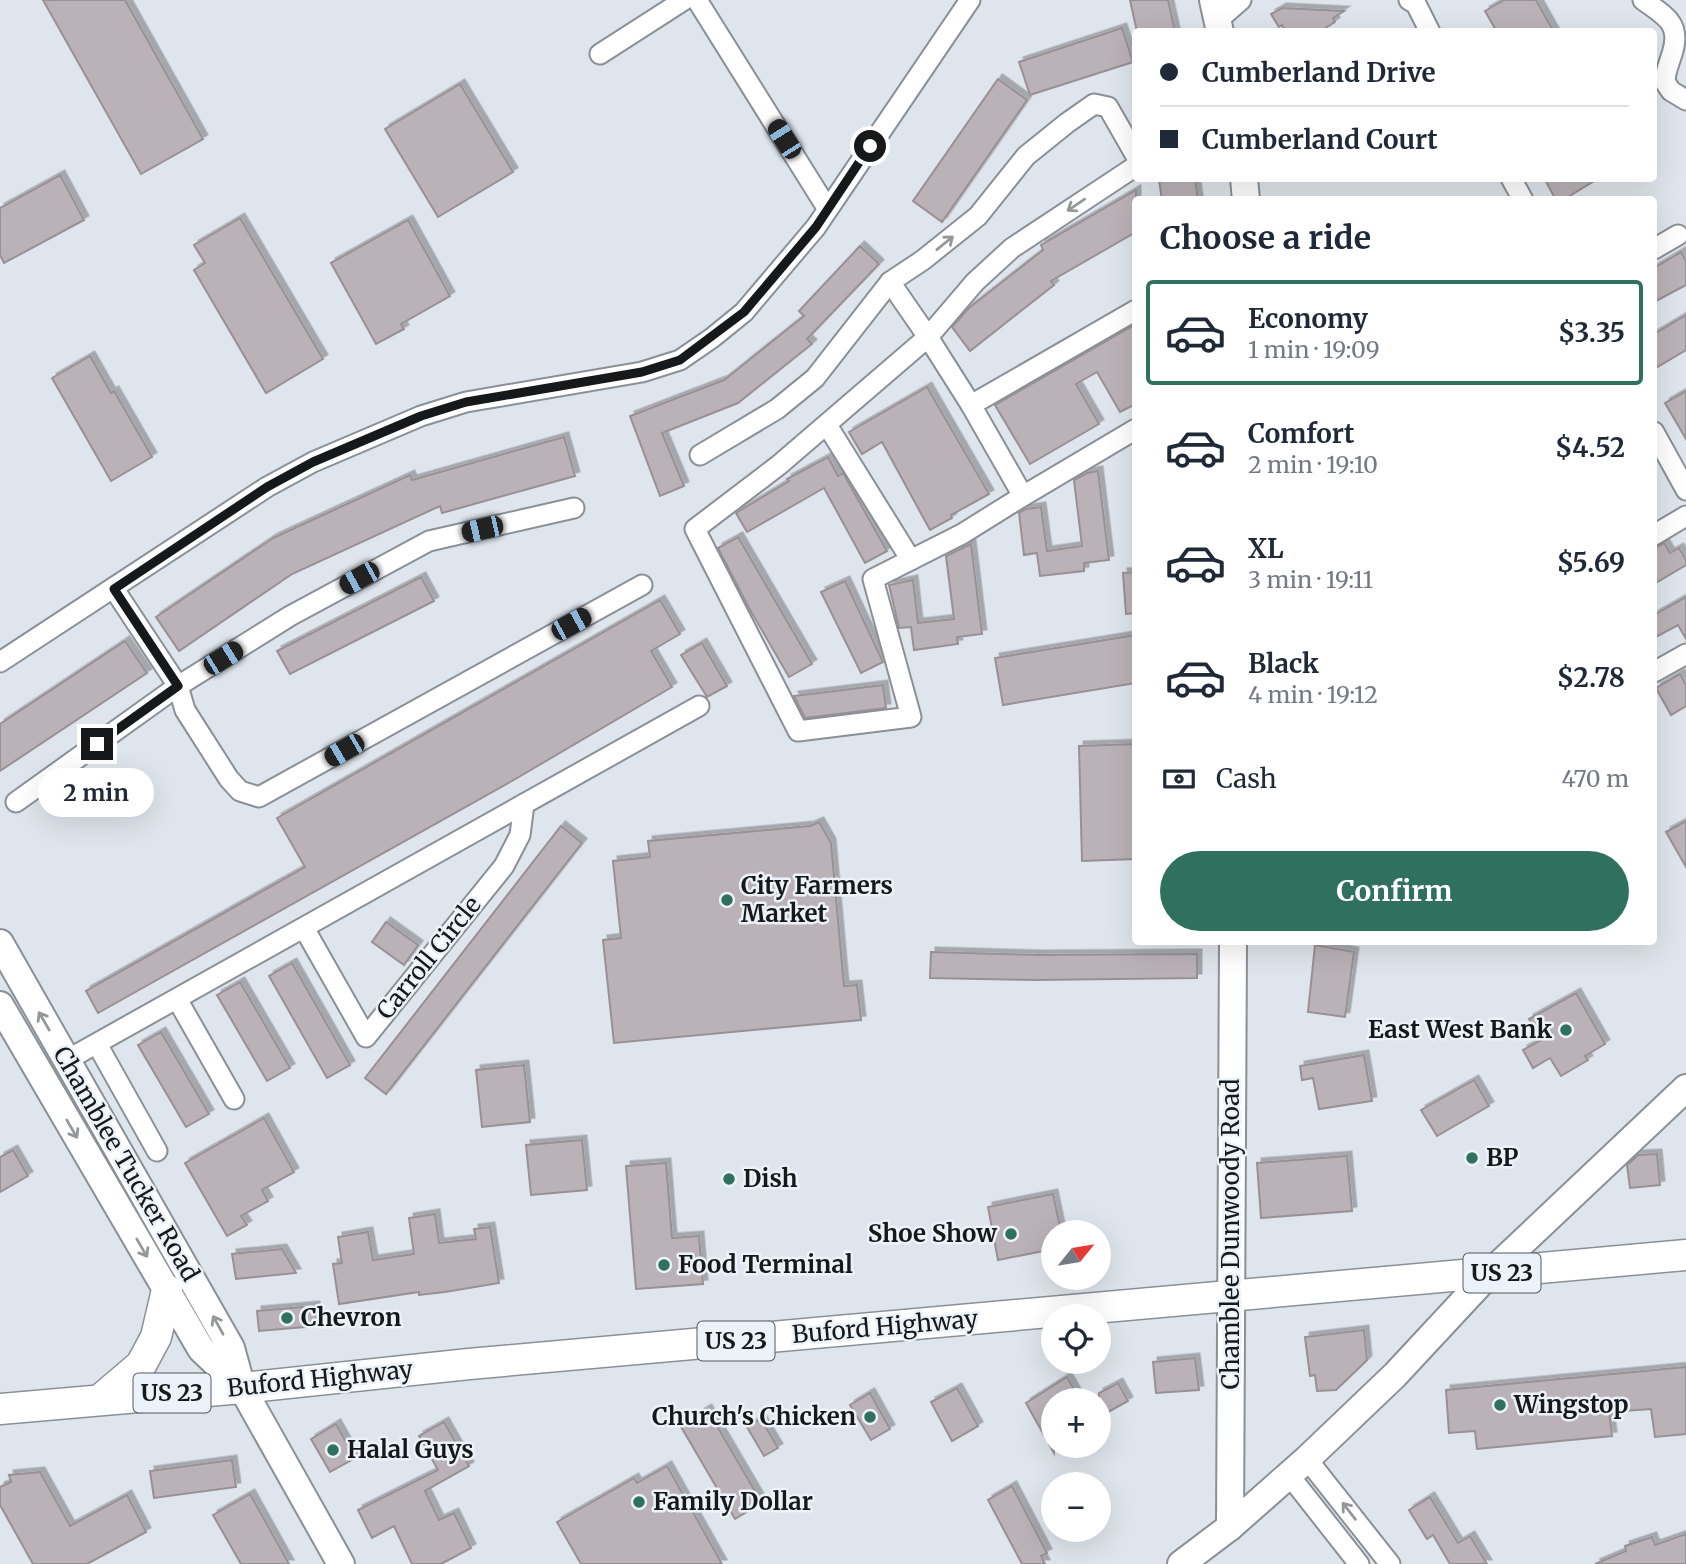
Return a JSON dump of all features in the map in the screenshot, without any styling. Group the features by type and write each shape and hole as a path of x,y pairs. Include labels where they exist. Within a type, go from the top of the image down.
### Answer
{"main road":[{"name":"Buford Highway","path":"0,1409 242,1388 469,1364 1686,1255"},
{"path":"101,1399 141,1365 156,1337 167,1290"}],"street":[{"path":"600,54 684,0"},
{"path":"697,0 827,208"},
{"path":"0,662 267,487 313,462 421,416 466,402 642,372 680,360 744,312 816,227 970,0"},
{"path":"1217,17 1241,0"},
{"path":"1409,0 1416,4 1428,28"},
{"path":"1643,0 1670,20 1675,29 1676,40 1665,82 1671,91 1686,100"},
{"path":"700,455 777,409 816,379 890,282 923,260 978,216 1026,156 1067,123 1094,104 1108,107 1132,149"},
{"path":"1132,169 1012,248 975,282 928,337 779,465 695,529 798,731 911,717 873,579 962,534 1132,431"},
{"path":"1657,247 1678,235"},
{"path":"890,282 971,405 1023,496"},
{"path":"971,405 1132,312"},
{"path":"827,425 911,560"},
{"path":"1657,437 1686,490"},
{"path":"16,802 178,686 290,616 429,541 574,508"},
{"path":"1657,533 1686,516"},
{"path":"114,589 178,686 185,710 229,779 240,792 259,797 642,585"},
{"path":"1657,670 1686,654"},
{"path":"67,1060 699,706"},
{"name":"Carroll Circle","path":"304,928 366,1037 504,866 520,835 524,804"},
{"name":"Chamblee Tucker Road","path":"0,943 231,1348 242,1388 341,1564"},
{"name":"Chamblee Dunwoody Road","path":"1230,1527 1233,945"},
{"path":"177,999 234,1099"},
{"name":"Chamblee Tucker Road","path":"0,1004 201,1349 242,1388"},
{"path":"97,1044 157,1151"},
{"path":"1181,1564 1230,1527 1298,1467 1395,1375 1489,1274 1686,1088"},
{"path":"1298,1467 1359,1564"},
{"path":"1298,1467 1390,1564"}],"building":[{"path":"43,0 125,0 203,139 141,174"},
{"path":"1130,0 1168,0 1174,28 1136,28"},
{"path":"1504,0 1536,0 1552,28 1495,28 1485,11"},
{"path":"1282,8 1344,11 1333,18 1335,22 1325,28 1279,27 1271,14"},
{"path":"1122,28 1132,59 1132,62 1030,95 1019,62"},
{"path":"998,79 1027,100 942,222 913,201"},
{"path":"460,84 513,172 438,217 385,129"},
{"path":"60,175 84,220 4,263 0,255 0,208"},
{"path":"1159,182 1196,182 1197,196 1161,196"},
{"path":"1546,182 1592,182 1570,196 1554,196"},
{"path":"1136,190 1136,196 1132,196 1132,234 1051,281 1054,285 970,351 952,327 969,308 1043,250 1041,245"},
{"path":"240,218 323,359 266,393 194,270 205,263 194,245"},
{"path":"408,220 450,296 401,324 404,329 376,344 331,263"},
{"path":"860,246 879,264 807,339 812,344 738,403 662,433 684,486 660,496 630,416 724,380 804,316 799,311"},
{"path":"1681,252 1686,261 1686,285 1657,300 1657,266"},
{"path":"1686,315 1686,350 1657,367 1657,332"},
{"path":"1132,326 1132,406 1120,412 1097,372 1076,384 1099,424 1030,464 995,405"},
{"path":"90,356 111,393 114,391 152,457 111,481 52,378"},
{"path":"927,387 989,494 930,530 882,442 862,454 849,432"},
{"path":"1686,391 1686,439 1665,403"},
{"path":"564,437 575,476 442,513 440,506 292,574 179,651 156,617 273,538 410,475 412,480"},
{"path":"828,457 838,476 843,473 887,551 865,563 824,488 747,532 736,513 789,481 787,479"},
{"path":"1098,471 1109,560 1084,563 1084,571 1040,576 1037,553 1024,555 1019,513 1041,507 1047,551 1082,546 1074,480"},
{"path":"738,537 812,664 789,677 718,548"},
{"path":"1664,543 1670,553 1679,548 1686,565 1657,582 1657,547"},
{"path":"971,544 982,634 957,637 958,644 914,650 911,627 899,628 889,585 913,580 918,623 954,619 946,556"},
{"path":"1132,572 1132,613 1126,614 1123,573"},
{"path":"421,577 434,601 290,674 277,651"},
{"path":"845,581 883,662 861,673 821,592"},
{"path":"1686,597 1686,639 1678,625 1657,636 1657,613"},
{"path":"660,600 680,634 651,651 672,687 512,781 98,1013 86,991 305,867 277,818"},
{"path":"1132,636 1132,684 1003,705 995,658"},
{"path":"125,641 147,673 0,771 0,724"},
{"path":"702,643 727,686 707,697 681,655"},
{"path":"1680,674 1686,685 1686,706 1671,715 1657,687"},
{"path":"883,685 886,708 805,718 794,696"},
{"path":"1132,744 1132,859 1082,861 1079,746"},
{"path":"1686,821 1686,867 1666,832"},
{"name":"City Farmers Market","path":"819,822 831,843 844,986 857,985 861,1020 614,1043 603,940 621,938 613,861 650,857 648,841 810,826"},
{"path":"561,826 582,843 386,1094 365,1078"},
{"path":"386,922 418,945 404,965 372,942"},
{"path":"1315,945 1354,952 1345,1017 1308,1012"},
{"path":"931,952 1038,955 1197,954 1197,978 930,978"},
{"path":"292,963 350,1065 327,1078 269,976"},
{"path":"240,982 290,1068 267,1081 217,995"},
{"name":"East West Bank","path":"1576,993 1605,1044 1585,1056 1588,1060 1561,1076 1550,1058 1533,1068 1523,1050 1541,1040 1529,1019"},
{"path":"161,1032 209,1114 186,1127 138,1045"},
{"path":"1364,1055 1372,1101 1319,1109 1313,1078 1302,1080 1300,1066"},
{"path":"524,1065 530,1122 482,1127 476,1070"},
{"path":"1474,1080 1489,1106 1437,1136 1421,1110"},
{"path":"264,1118 294,1172 262,1190 268,1201 241,1216 247,1225 227,1236 185,1163"},
{"path":"582,1140 587,1190 531,1195 526,1145"},
{"path":"13,1150 28,1176 0,1192 0,1157"},
{"path":"1657,1154 1660,1185 1630,1188 1627,1165 1638,1155"},
{"path":"1347,1156 1352,1211 1261,1218 1257,1163"},
{"path":"666,1163 672,1238 699,1236 703,1284 636,1289 626,1166"},
{"path":"1053,1194 1058,1220 1041,1220 1041,1252 998,1260 988,1207"},
{"path":"435,1214 439,1243 476,1239 474,1229 490,1227 499,1283 339,1304 333,1264 342,1263 338,1237 368,1232 373,1260 414,1254 409,1218"},
{"path":"282,1249 296,1273 236,1279 232,1254"},
{"name":"Chevron","path":"315,1306 317,1326 259,1331 257,1311"},
{"path":"1364,1330 1367,1360 1336,1390 1317,1391 1315,1375 1310,1376 1305,1337"},
{"path":"1195,1358 1199,1390 1156,1393 1153,1362"},
{"path":"1686,1367 1686,1434 1655,1437 1651,1409 1609,1412 1612,1436 1477,1449 1475,1431 1449,1433 1446,1390"},
{"path":"1067,1377 1073,1388 1050,1388"},
{"path":"1118,1383 1128,1401 1111,1410 1111,1388 1108,1388"},
{"path":"957,1388 978,1426 952,1441 931,1402"},
{"name":"Church's Chicken","path":"870,1393 890,1429 871,1440 850,1405"},
{"path":"1041,1393 1041,1430 1026,1403"},
{"path":"707,1409 762,1503 735,1519 680,1425"},
{"path":"761,1419 778,1448 764,1456 747,1427"},
{"path":"444,1422 469,1466 425,1491 439,1520 454,1513 471,1548 441,1564 412,1564 394,1526 372,1538 358,1510 438,1470 419,1436"},
{"path":"336,1424 355,1458 330,1472 311,1439"},
{"path":"232,1460 236,1487 154,1498 150,1471"},
{"name":"Family Dollar","path":"667,1466 722,1564 581,1564 557,1522 634,1478 637,1483"},
{"path":"40,1472 70,1526 127,1495 146,1532 87,1564 33,1564 0,1505 0,1487 11,1482 9,1475"},
{"path":"1012,1486 1047,1553 1041,1556 1045,1564 1022,1564 988,1500"},
{"path":"250,1494 289,1564 241,1564 213,1515"},
{"path":"1430,1497 1458,1543 1470,1536 1487,1564 1450,1564 1433,1535 1427,1539 1409,1510"},
{"path":"1686,1534 1686,1564 1595,1564 1626,1551 1625,1546 1652,1537 1655,1545"}],"place":[{"name":"City Farmers Market","path":"727,900"},
{"name":"East West Bank","path":"1566,1030"},
{"name":"BP","path":"1472,1158"},
{"name":"Dish","path":"729,1179"},
{"name":"Shoe Show","path":"1011,1234"},
{"name":"Food Terminal","path":"664,1265"},
{"name":"Chevron","path":"287,1318"},
{"name":"Wingstop","path":"1500,1405"},
{"name":"Church's Chicken","path":"870,1417"},
{"name":"Halal Guys","path":"333,1450"},
{"name":"Family Dollar","path":"639,1502"}],"route":[{"path":"97,744 178,686 114,589 267,487 313,462 421,416 466,402 642,372 680,360 744,312 816,227 870,146"}]}
